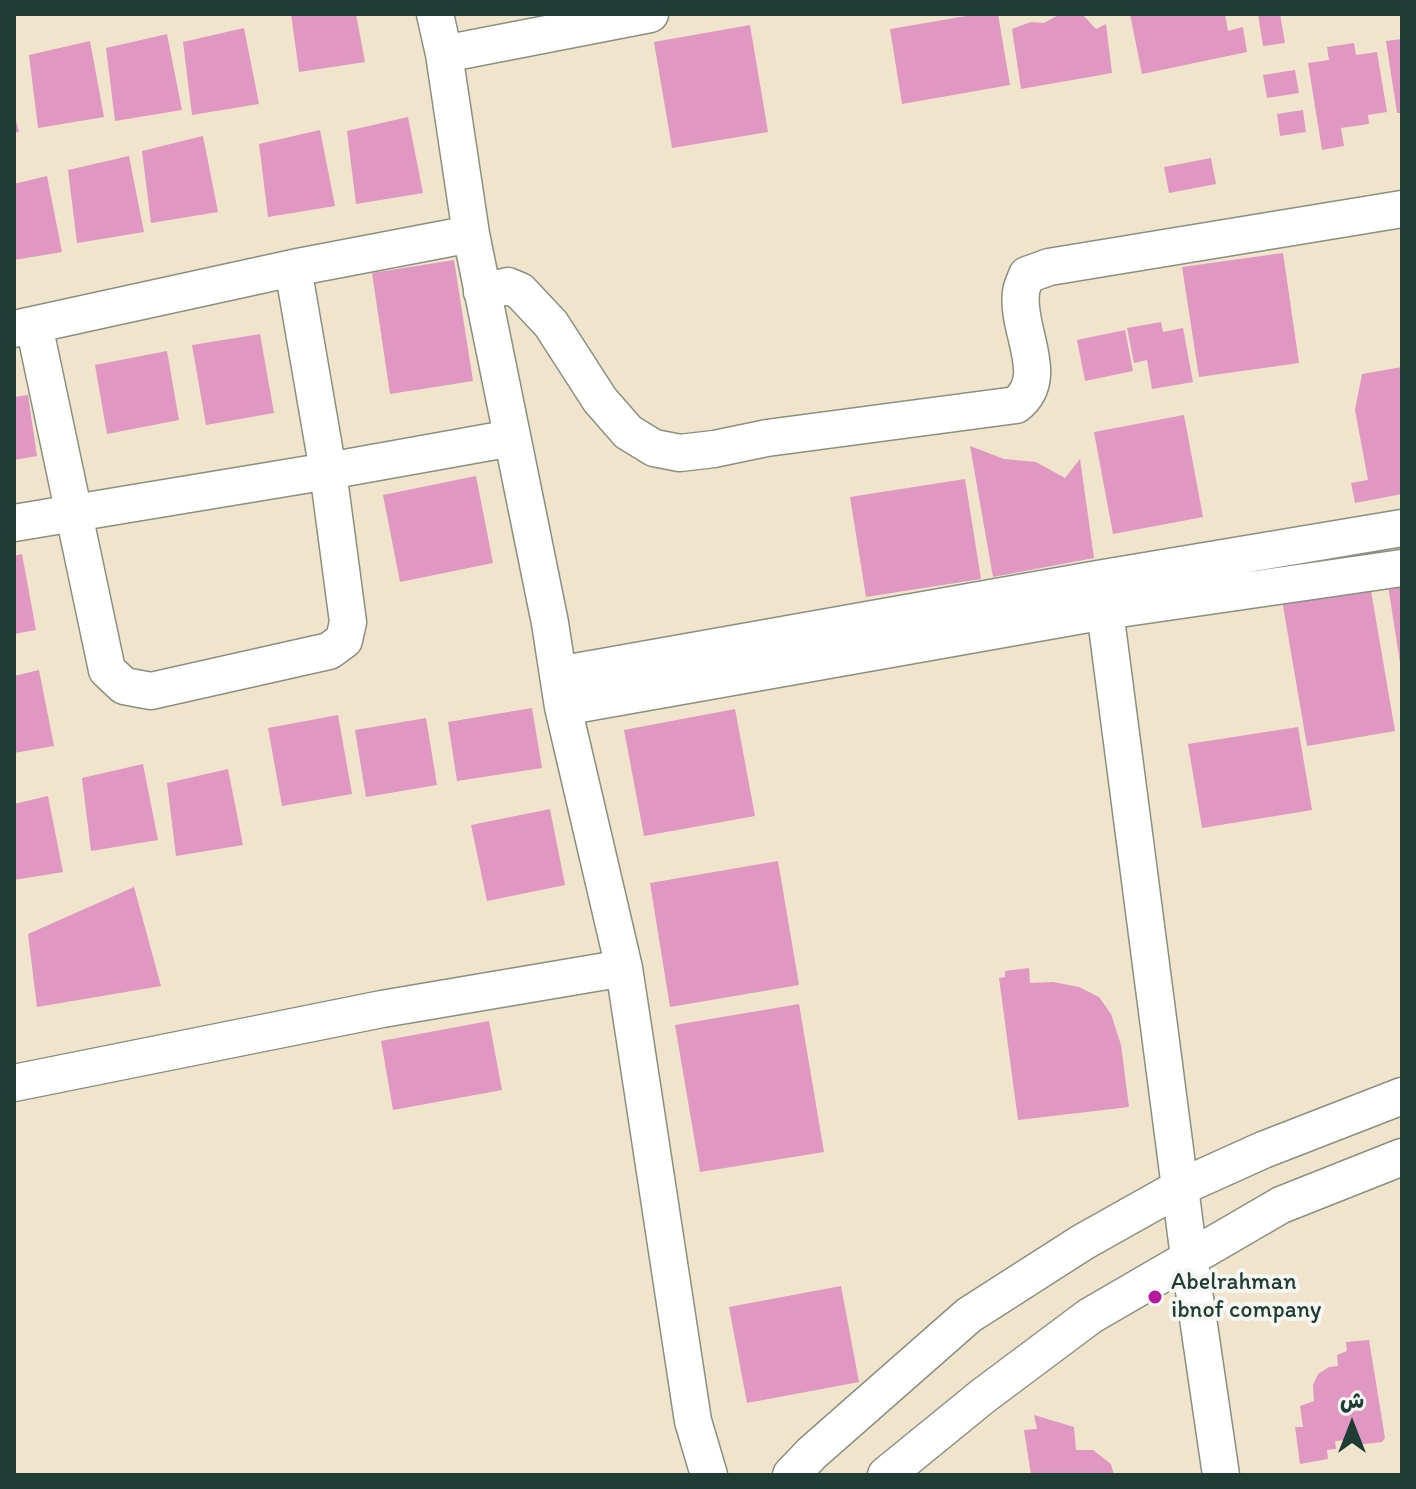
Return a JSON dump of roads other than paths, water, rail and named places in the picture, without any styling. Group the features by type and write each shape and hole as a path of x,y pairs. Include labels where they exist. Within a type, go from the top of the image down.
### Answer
{"street":[{"path":"435,14 444,54 471,234 561,691 624,968 693,1421 709,1475"},
{"path":"444,54 650,14"},
{"path":"482,292 508,286 520,291 551,324 600,400 628,432 654,448 680,453 767,438 1016,405 1029,395 1034,375 1023,323 1021,293 1027,275 1049,267 1402,209"},
{"path":"293,268 328,471 348,622 344,640 329,651 151,691 124,686 107,670 74,513 24,327 293,268 471,234"},
{"path":"14,523 512,438"},
{"path":"561,691 1101,595 1402,528"},
{"path":"1101,595 1402,568"},
{"path":"1101,595 1221,1475"},
{"path":"16,1072 624,968"},
{"path":"791,1475 969,1315 1083,1242 1181,1187 1263,1150 1402,1096"},
{"path":"886,1475 983,1396 1090,1316 1281,1205 1402,1157"}],"place":[{"name":"Abelrahman ibnof company","path":"1155,1297"}]}
